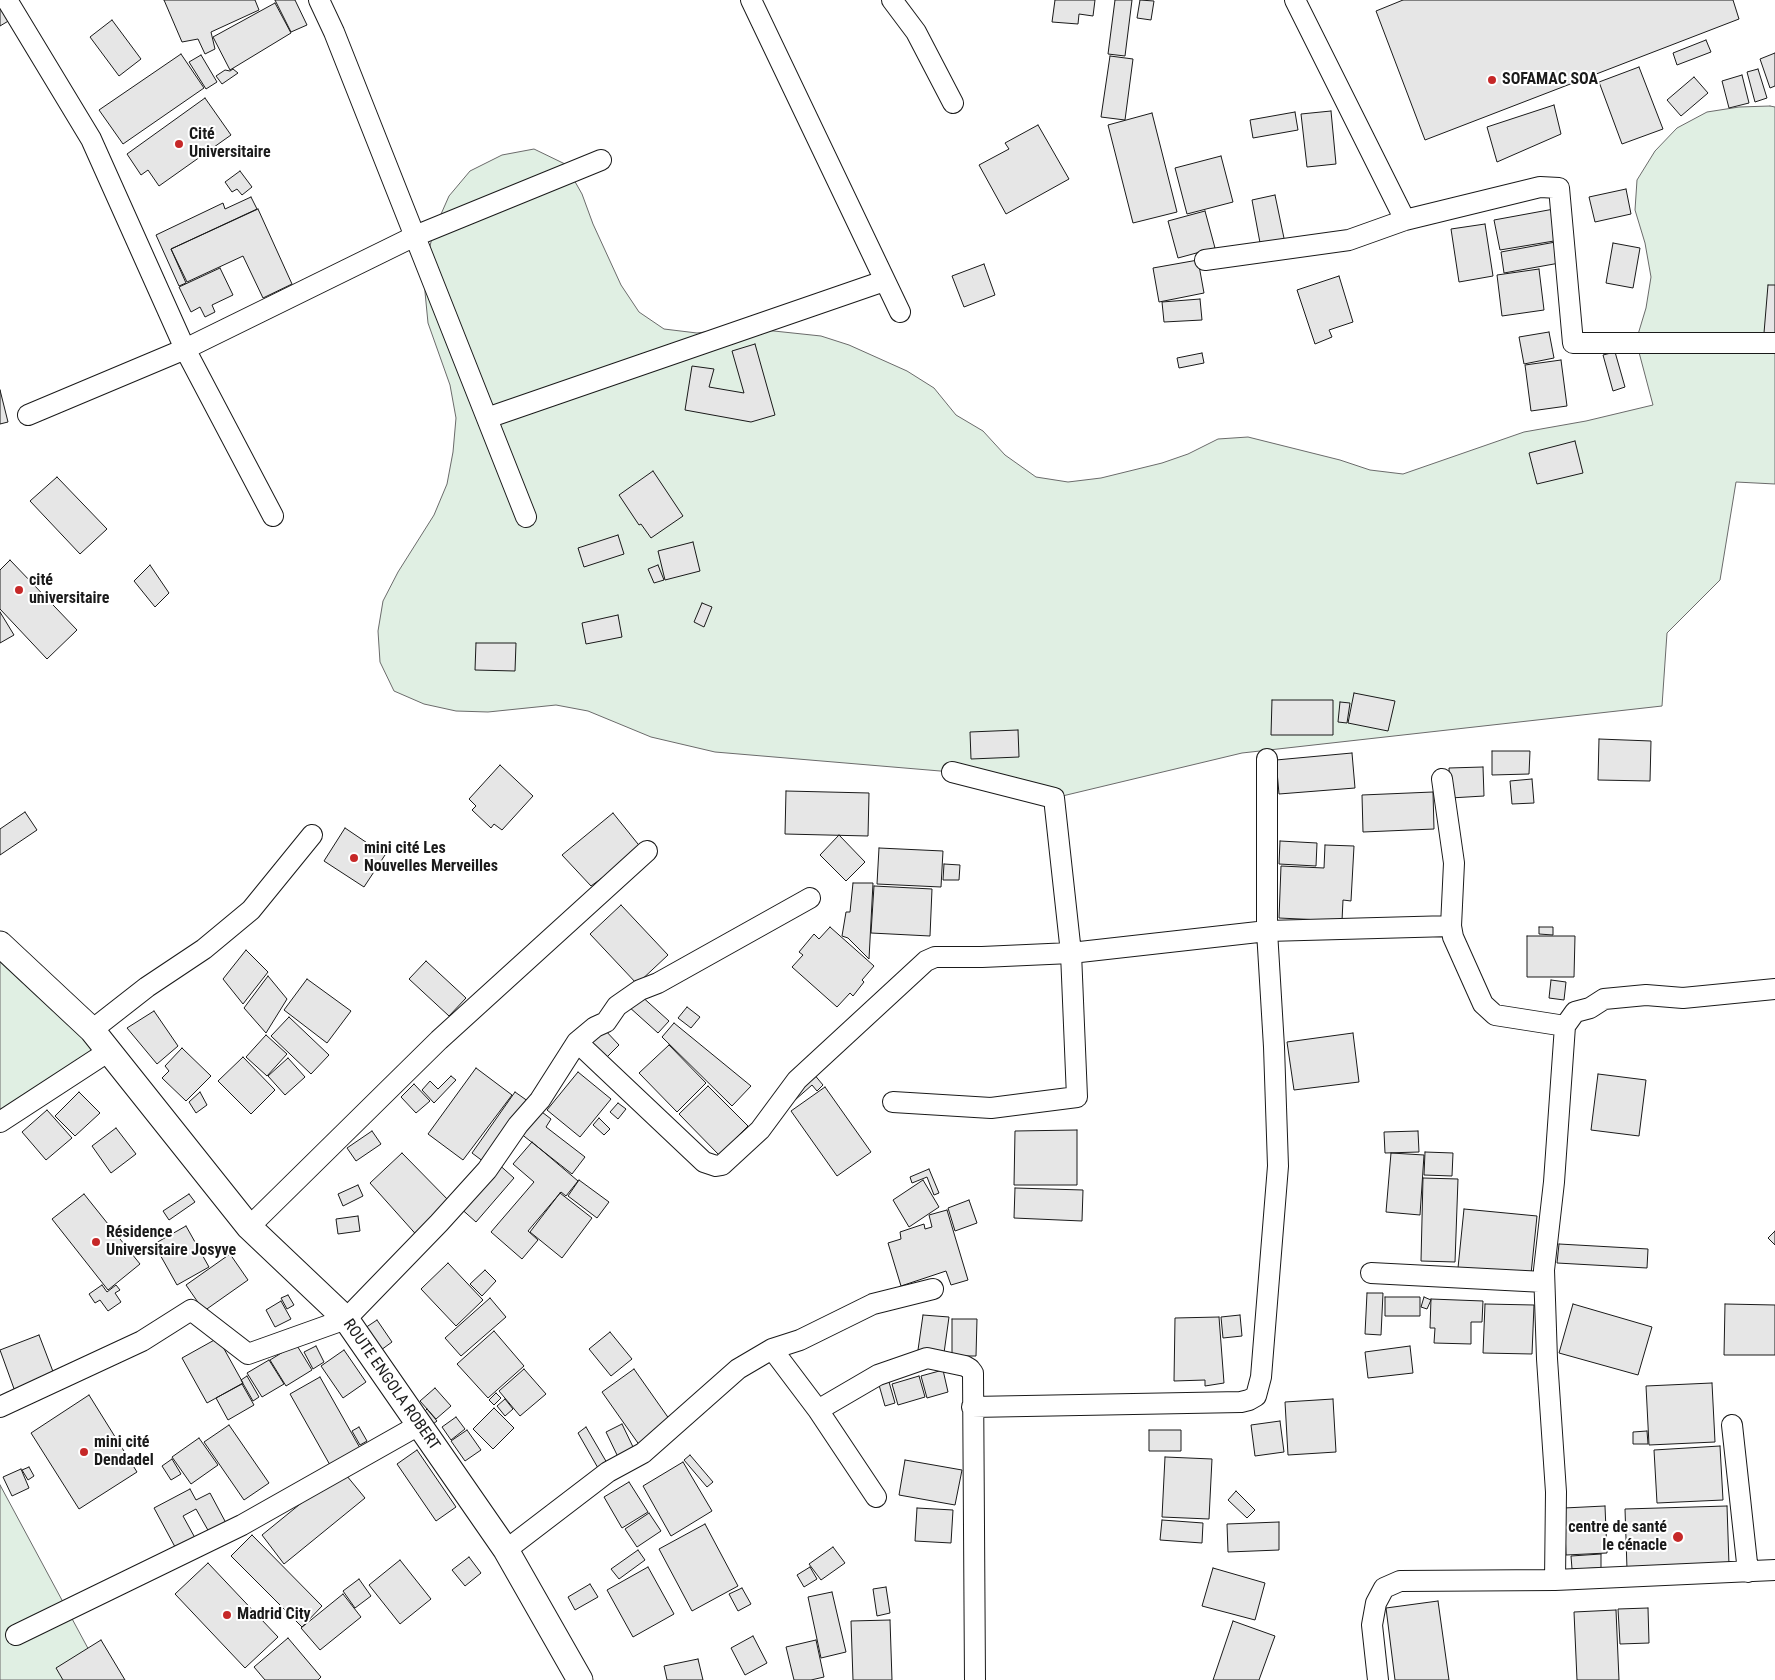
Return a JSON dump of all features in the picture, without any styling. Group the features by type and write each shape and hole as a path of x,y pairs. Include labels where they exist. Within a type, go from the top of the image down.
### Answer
{"street":[{"path":"7,0 91,139 185,349 272,516"},
{"path":"319,0 334,32 526,517"},
{"path":"751,0 900,312"},
{"path":"892,0 916,32 953,103"},
{"path":"1295,0 1304,22 1405,220"},
{"path":"28,415 185,349 415,236 601,160"},
{"path":"1205,260 1349,240 1405,220 1540,187 1559,188 1574,343 1775,343"},
{"path":"487,418 884,281"},
{"path":"972,1407 1241,1402 1256,1396 1261,1377 1278,1166 1274,1047 1267,931 1267,759"},
{"path":"892,1102 991,1108 1077,1097 1071,953 1054,798 952,772"},
{"path":"1442,779 1454,863 1451,926 1453,937 1483,1004 1495,1015 1565,1026"},
{"path":"92,1030 147,987 204,949 251,910 312,835"},
{"path":"249,1227 439,1040 647,851"},
{"path":"0,1408 142,1341 192,1310 248,1354 346,1319 439,1223 487,1170 518,1125 540,1100 577,1042 594,1027 606,1022 617,1006 640,990 675,974 810,898"},
{"path":"577,1042 704,1162 716,1166 722,1165 760,1130 797,1080 926,961 935,957 1071,953 1267,931 1451,926"},
{"name":"ROUTE ENGOLA ROBERT","path":"0,944 92,1030 249,1227 346,1319 506,1550 580,1680"},
{"path":"1555,1580 1556,1492 1544,1282 1554,1182 1565,1026 1575,1012 1590,1008 1604,999 1646,995 1683,998 1775,989"},
{"path":"0,1122 109,1051"},
{"path":"1371,1273 1544,1282"},
{"path":"506,1550 608,1472 643,1453 738,1369 772,1349 800,1340 873,1304 933,1290"},
{"path":"772,1349 818,1410 876,1498"},
{"path":"818,1410 878,1375 927,1358 965,1366 973,1373 976,1680"},
{"path":"1732,1424 1748,1572"},
{"path":"16,1635 242,1525 419,1425"},
{"path":"1378,1680 1372,1625 1376,1603 1384,1588 1400,1581 1555,1580 1775,1570"}],"green space":[{"path":"1739,107 1775,107 1775,484 1736,482 1720,580 1667,633 1662,706 1242,753 1054,798 952,772 715,752 651,737 588,711 556,705 488,712 456,711 424,704 394,691 380,662 378,631 383,601 398,572 434,515 447,484 453,452 456,418 450,385 428,323 425,292 426,262 434,230 449,196 470,171 502,155 534,149 565,164 582,194 593,224 621,285 639,312 664,329 697,333 728,329 755,329 821,336 849,345 907,371 934,388 956,415 983,431 1005,455 1036,477 1068,482 1101,478 1162,463 1188,454 1218,439 1248,437 1340,460 1370,470 1403,474 1524,432 1586,421 1653,405 1636,341 1646,308 1651,277 1645,243 1635,210 1637,180 1655,151 1677,128 1707,112"},
{"path":"0,944 104,1051 0,1118"},
{"path":"0,1485 105,1680 0,1680"}],"building":[{"path":"164,0 255,0 259,10 211,32 215,49 205,54 198,39 182,42"},
{"path":"275,0 295,0 307,25 291,32"},
{"path":"1055,0 1095,0 1093,16 1079,14 1078,24 1052,22"},
{"path":"1115,0 1132,0 1125,56 1108,54"},
{"path":"1140,0 1154,1 1151,20 1137,18"},
{"name":"SOFAMAC SOA","path":"1403,0 1733,0 1739,19 1425,140 1376,11"},
{"path":"275,3 291,33 230,70 213,37"},
{"path":"0,5 10,20 0,26"},
{"path":"112,20 141,59 119,76 90,37"},
{"path":"1706,40 1711,52 1677,65 1673,53"},
{"path":"1775,53 1775,86 1770,88 1760,59"},
{"name":"Cité Universitaire","path":"181,54 204,88 123,144 99,110"},
{"path":"201,55 217,82 206,89 189,62"},
{"path":"1110,56 1133,59 1125,120 1101,117"},
{"path":"1639,67 1663,129 1622,144 1599,82"},
{"path":"233,69 238,73 222,84 216,76 225,70 230,71"},
{"path":"1758,69 1767,98 1755,102 1747,72"},
{"path":"1742,75 1749,103 1729,108 1722,81"},
{"path":"1694,77 1708,93 1681,116 1667,100"},
{"name":"Cité Universitaire","path":"205,98 231,135 159,186 148,170 141,175 127,154"},
{"path":"1554,105 1561,134 1497,162 1487,127"},
{"path":"1331,111 1336,164 1307,167 1301,114"},
{"path":"1295,112 1298,130 1253,138 1250,120"},
{"path":"1152,113 1177,212 1133,223 1108,125"},
{"path":"1038,125 1069,179 1006,214 979,165 1009,149 1005,143"},
{"path":"1221,156 1233,202 1187,214 1175,168"},
{"path":"240,171 252,187 242,195 237,189 232,192 225,182"},
{"path":"1626,189 1631,214 1595,222 1589,197"},
{"path":"1275,195 1285,243 1261,248 1252,200"},
{"path":"251,197 257,209 171,249 186,283 179,286 156,235 223,203 225,209"},
{"path":"258,209 292,284 263,298 243,256 187,282 171,249"},
{"path":"1554,209 1560,240 1500,250 1494,220"},
{"path":"1205,211 1215,248 1178,258 1168,221"},
{"path":"1485,224 1493,276 1459,282 1451,229"},
{"path":"1561,241 1565,262 1504,273 1501,252"},
{"path":"1613,243 1640,248 1633,288 1606,283"},
{"path":"1198,260 1204,293 1159,302 1153,268"},
{"path":"984,264 995,295 964,307 952,276"},
{"path":"220,268 233,295 212,305 215,312 205,317 200,307 191,312 179,287"},
{"path":"1539,269 1544,310 1502,316 1497,275"},
{"path":"1339,276 1353,322 1329,330 1332,337 1315,344 1297,290"},
{"path":"1768,285 1775,285 1775,334 1764,333"},
{"path":"1200,299 1202,320 1164,322 1162,302"},
{"path":"1549,332 1554,358 1524,364 1519,337"},
{"path":"755,344 775,415 751,422 685,410 692,366 714,369 709,387 744,393 732,351"},
{"path":"1615,352 1625,387 1613,391 1603,355"},
{"path":"1202,353 1204,363 1179,368 1177,358"},
{"path":"1561,360 1567,406 1531,411 1525,365"},
{"path":"0,390 8,422 0,424"},
{"path":"1575,441 1583,473 1537,484 1529,453"},
{"path":"653,471 683,516 651,538 641,524 639,525 619,495"},
{"path":"57,477 107,529 80,554 30,501"},
{"path":"618,535 624,554 584,567 578,548"},
{"path":"693,542 700,571 665,580 658,551"},
{"name":"cité universitaire","path":"10,560 77,630 47,659 0,609 0,570"},
{"path":"150,565 169,593 155,607 134,581"},
{"path":"658,565 664,580 654,583 648,569"},
{"path":"702,603 712,607 704,627 694,622"},
{"name":"cité universitaire","path":"0,612 14,635 0,643"},
{"path":"618,615 622,637 586,644 582,623"},
{"path":"476,643 516,643 515,671 475,670"},
{"path":"1354,693 1395,701 1388,731 1348,723"},
{"path":"1272,700 1333,700 1333,735 1271,735"},
{"path":"1340,702 1350,703 1347,723 1338,722"},
{"path":"1018,730 1019,757 971,759 970,732"},
{"path":"1599,739 1651,741 1650,781 1598,780"},
{"path":"1492,751 1530,751 1529,774 1492,775"},
{"path":"1352,753 1355,788 1279,794 1276,760"},
{"path":"500,765 533,796 502,830 494,824 491,828 472,810 476,806 469,799"},
{"path":"1483,767 1484,796 1450,798 1449,768"},
{"path":"1532,779 1534,803 1512,804 1510,781"},
{"path":"786,791 869,793 868,836 785,834"},
{"path":"1433,792 1434,829 1363,832 1362,795"},
{"path":"25,812 37,830 0,855 0,829"},
{"path":"613,813 642,849 591,886 562,855"},
{"name":"mini cité Les Nouvelles Merveilles","path":"345,828 385,855 364,887 324,861"},
{"path":"839,835 865,862 846,881 820,855"},
{"path":"1280,841 1317,843 1316,866 1279,864"},
{"path":"1325,845 1354,846 1351,901 1343,900 1342,921 1279,918 1281,866 1324,868"},
{"path":"879,848 943,851 941,887 877,884"},
{"path":"944,864 960,865 959,880 943,880"},
{"path":"853,883 873,883 869,959 848,938 842,936 846,912 850,912"},
{"path":"874,886 932,889 930,936 871,933"},
{"path":"621,905 668,955 637,984 590,934"},
{"path":"830,927 874,966 862,980 864,982 853,996 850,993 837,1007 792,967 803,955 799,952 814,934 819,939"},
{"path":"1539,927 1553,927 1553,935 1539,934"},
{"path":"1527,936 1575,936 1574,977 1527,977"},
{"path":"246,950 268,972 243,1004 223,979"},
{"path":"426,961 466,998 449,1016 409,979"},
{"path":"268,976 287,999 266,1033 244,1008"},
{"path":"307,979 351,1011 327,1043 284,1010"},
{"path":"1551,980 1566,982 1564,1000 1549,998"},
{"path":"639,994 669,1021 658,1033 628,1006"},
{"path":"687,1007 700,1017 691,1028 678,1018"},
{"path":"154,1011 178,1046 157,1064 127,1028"},
{"path":"289,1017 329,1055 311,1074 271,1036"},
{"path":"674,1023 751,1086 732,1106 662,1037"},
{"path":"604,1029 619,1045 600,1064 589,1044"},
{"path":"1353,1033 1359,1082 1294,1090 1287,1042"},
{"path":"266,1035 287,1054 267,1076 246,1057"},
{"path":"669,1045 706,1083 677,1112 639,1073"},
{"path":"182,1048 211,1076 186,1101 162,1078 169,1071 165,1066"},
{"path":"243,1057 275,1090 251,1114 218,1081"},
{"path":"288,1058 305,1077 285,1095 268,1076"},
{"path":"476,1068 512,1095 463,1160 428,1134"},
{"path":"578,1072 611,1099 580,1137 547,1110"},
{"path":"813,1073 823,1085 817,1091 812,1085 795,1100 790,1093"},
{"path":"1598,1074 1646,1080 1639,1136 1591,1130"},
{"path":"451,1076 456,1080 434,1103 422,1090 430,1081 438,1089"},
{"path":"414,1084 430,1101 416,1113 401,1097"},
{"path":"708,1086 748,1126 719,1155 679,1114"},
{"path":"825,1087 871,1152 837,1176 791,1111"},
{"path":"79,1092 100,1113 75,1136 55,1116"},
{"path":"200,1092 207,1105 196,1113 189,1102"},
{"path":"515,1092 532,1104 488,1165 472,1153"},
{"path":"618,1103 626,1109 618,1119 610,1112"},
{"path":"538,1109 551,1119 546,1127 585,1157 572,1174 520,1133"},
{"path":"47,1110 72,1138 46,1160 22,1132"},
{"path":"599,1118 610,1129 604,1135 593,1125"},
{"path":"116,1128 136,1154 111,1173 92,1146"},
{"path":"1077,1130 1077,1185 1014,1185 1015,1131"},
{"path":"372,1131 381,1144 356,1161 347,1148"},
{"path":"1418,1131 1419,1152 1385,1153 1384,1132"},
{"path":"532,1142 578,1181 566,1196 561,1192 528,1231 538,1240 522,1259 491,1232 534,1182 513,1164"},
{"path":"1425,1152 1453,1153 1452,1176 1424,1175"},
{"path":"402,1153 454,1206 421,1240 370,1183"},
{"path":"1391,1153 1424,1155 1420,1215 1386,1212"},
{"path":"496,1162 514,1178 476,1222 458,1206"},
{"path":"929,1169 939,1193 934,1195 927,1177 912,1183 910,1177"},
{"path":"1423,1178 1458,1179 1455,1262 1421,1261"},
{"path":"579,1180 609,1202 597,1218 568,1196"},
{"path":"923,1180 939,1207 909,1227 893,1200"},
{"path":"358,1185 363,1196 343,1206 338,1194"},
{"path":"1015,1188 1083,1190 1082,1221 1014,1218"},
{"path":"560,1193 592,1218 562,1258 530,1232"},
{"name":"Résidence Universitaire Josyve","path":"84,1194 140,1264 108,1290 52,1219"},
{"path":"189,1194 195,1202 169,1220 163,1211"},
{"path":"969,1200 977,1223 955,1231 948,1208"},
{"path":"1464,1209 1537,1216 1531,1274 1458,1268"},
{"path":"947,1210 968,1280 951,1285 946,1271 901,1286 888,1243 901,1239 900,1232 924,1224 925,1229 932,1227 929,1215"},
{"path":"358,1216 360,1231 338,1234 336,1219"},
{"path":"186,1226 209,1267 177,1285 154,1244"},
{"path":"1775,1231 1775,1245 1768,1238"},
{"path":"1559,1244 1648,1249 1647,1268 1557,1263"},
{"path":"230,1254 248,1280 204,1311 186,1285"},
{"path":"448,1263 483,1300 456,1326 421,1289"},
{"path":"485,1270 496,1281 482,1296 470,1284"},
{"path":"102,1285 107,1292 116,1285 120,1290 115,1293 121,1302 108,1311 100,1300 95,1303 89,1294"},
{"path":"1367,1293 1383,1293 1381,1335 1365,1334"},
{"path":"288,1295 294,1305 287,1309 281,1298"},
{"path":"1385,1297 1420,1297 1420,1316 1385,1316"},
{"path":"1424,1297 1431,1300 1427,1309 1421,1307"},
{"path":"490,1298 506,1317 461,1356 445,1338"},
{"path":"1431,1299 1483,1301 1482,1322 1471,1322 1471,1344 1434,1343 1435,1328 1430,1328"},
{"path":"281,1301 291,1319 275,1327 266,1310"},
{"path":"1485,1304 1534,1305 1532,1354 1483,1353"},
{"path":"1573,1304 1652,1327 1638,1375 1559,1353"},
{"path":"1725,1304 1775,1305 1775,1355 1724,1355"},
{"path":"923,1315 949,1317 944,1353 918,1350"},
{"path":"1240,1315 1242,1336 1223,1338 1221,1317"},
{"path":"1219,1317 1224,1383 1205,1386 1205,1380 1174,1381 1175,1318"},
{"path":"952,1319 977,1319 976,1356 952,1356"},
{"path":"377,1320 392,1342 381,1350 365,1328"},
{"path":"494,1331 524,1366 488,1398 457,1364"},
{"path":"610,1332 632,1359 611,1376 589,1349"},
{"path":"39,1335 57,1382 17,1397 0,1350"},
{"path":"218,1338 243,1383 207,1403 182,1358"},
{"path":"296,1344 312,1370 286,1386 270,1360"},
{"path":"316,1346 324,1362 313,1369 304,1352"},
{"path":"1410,1346 1413,1373 1368,1378 1365,1352"},
{"path":"344,1350 366,1382 343,1398 321,1366"},
{"path":"269,1360 284,1384 262,1397 247,1373"},
{"path":"524,1369 546,1394 520,1416 499,1391"},
{"path":"634,1369 672,1423 640,1446 602,1392"},
{"path":"943,1370 948,1392 927,1398 921,1376"},
{"path":"247,1376 259,1397 253,1401 241,1380"},
{"path":"919,1376 925,1397 898,1405 892,1384"},
{"path":"320,1377 360,1448 330,1465 290,1394"},
{"path":"889,1382 895,1403 885,1406 879,1385"},
{"path":"1712,1383 1715,1442 1649,1445 1646,1386"},
{"path":"242,1384 254,1405 228,1420 216,1398"},
{"path":"435,1388 451,1406 436,1419 420,1401"},
{"path":"496,1393 501,1398 494,1405 489,1400"},
{"name":"mini cité Dendadel","path":"89,1395 137,1472 79,1509 31,1433"},
{"path":"505,1399 513,1409 505,1416 497,1406"},
{"path":"1333,1399 1336,1452 1288,1455 1285,1402"},
{"path":"494,1408 514,1428 493,1449 473,1429"},
{"path":"427,1409 437,1421 433,1424 423,1413"},
{"path":"456,1417 465,1429 451,1440 442,1427"},
{"path":"1280,1421 1284,1452 1255,1456 1251,1425"},
{"path":"622,1424 634,1449 618,1457 606,1432"},
{"path":"229,1425 269,1483 244,1500 204,1442"},
{"path":"359,1427 367,1441 360,1445 352,1431"},
{"path":"586,1427 607,1463 598,1468 578,1433"},
{"path":"467,1430 481,1450 465,1461 451,1441"},
{"path":"1149,1430 1181,1430 1181,1451 1149,1451"},
{"path":"1647,1431 1648,1444 1633,1444 1633,1432"},
{"path":"199,1438 218,1465 191,1484 172,1457"},
{"path":"1720,1446 1723,1500 1657,1503 1654,1450"},
{"path":"417,1450 456,1507 436,1521 397,1464"},
{"path":"690,1455 713,1482 707,1487 684,1460"},
{"path":"1165,1457 1212,1459 1209,1519 1162,1517"},
{"path":"172,1459 181,1474 171,1480 162,1466"},
{"path":"905,1460 962,1470 955,1505 899,1495"},
{"path":"683,1462 712,1511 671,1536 643,1486"},
{"path":"29,1467 34,1476 28,1480 22,1470"},
{"path":"21,1469 29,1488 12,1496 3,1477"},
{"path":"342,1470 365,1498 284,1564 262,1535"},
{"path":"629,1482 648,1512 622,1528 604,1497"},
{"path":"190,1489 196,1500 210,1493 226,1523 209,1532 196,1509 183,1516 200,1547 181,1558 154,1508"},
{"path":"1236,1491 1255,1510 1247,1518 1228,1500"},
{"path":"1605,1506 1607,1553 1566,1555 1564,1508"},
{"path":"1727,1506 1729,1565 1627,1569 1625,1509"},
{"path":"917,1508 953,1510 951,1543 915,1541"},
{"path":"649,1513 661,1531 637,1547 625,1529"},
{"path":"1162,1520 1203,1523 1202,1543 1160,1540"},
{"path":"1279,1522 1279,1550 1228,1552 1227,1524"},
{"path":"705,1524 738,1586 692,1611 659,1549"},
{"name":"Madrid City","path":"252,1535 322,1606 302,1627 231,1556"},
{"path":"833,1547 845,1563 821,1580 809,1564"},
{"path":"638,1550 645,1560 619,1579 611,1569"},
{"path":"1601,1554 1601,1568 1572,1569 1571,1556"},
{"path":"469,1557 481,1573 465,1586 452,1570"},
{"path":"400,1560 431,1599 400,1624 369,1585"},
{"name":"Madrid City","path":"208,1563 278,1637 245,1668 175,1594"},
{"path":"648,1567 674,1614 633,1637 607,1590"},
{"path":"810,1567 817,1579 804,1587 797,1575"},
{"path":"1213,1568 1265,1583 1255,1620 1202,1606"},
{"path":"359,1579 371,1596 355,1608 343,1591"},
{"path":"590,1584 598,1597 575,1610 568,1597"},
{"path":"886,1587 890,1613 877,1616 873,1589"},
{"path":"742,1588 751,1604 738,1611 729,1594"},
{"path":"832,1592 846,1652 821,1658 808,1597"},
{"path":"343,1594 361,1617 320,1650 301,1628"},
{"path":"1438,1601 1449,1680 1395,1680 1386,1608"},
{"path":"1648,1608 1649,1643 1620,1644 1618,1609"},
{"path":"1616,1610 1619,1680 1577,1680 1574,1612"},
{"path":"890,1620 892,1680 853,1680 851,1621"},
{"path":"1233,1621 1275,1636 1259,1680 1213,1680"},
{"path":"753,1636 767,1663 745,1675 731,1648"},
{"path":"288,1638 321,1677 318,1680 265,1680 254,1667"},
{"path":"101,1640 125,1680 63,1680 56,1668"},
{"path":"816,1640 824,1677 811,1680 794,1680 786,1647"},
{"path":"698,1659 703,1680 667,1680 664,1666"}],"place":[{"name":"SOFAMAC SOA","path":"1492,80"},
{"name":"Cité Universitaire","path":"179,144"},
{"name":"cité universitaire","path":"19,590"},
{"name":"mini cité Les Nouvelles Merveilles","path":"354,858"},
{"name":"Résidence Universitaire Josyve","path":"96,1242"},
{"name":"mini cité Dendadel","path":"84,1452"},
{"name":"centre de santé le cénacle","path":"1678,1537"},
{"name":"Madrid City","path":"227,1615"}]}
